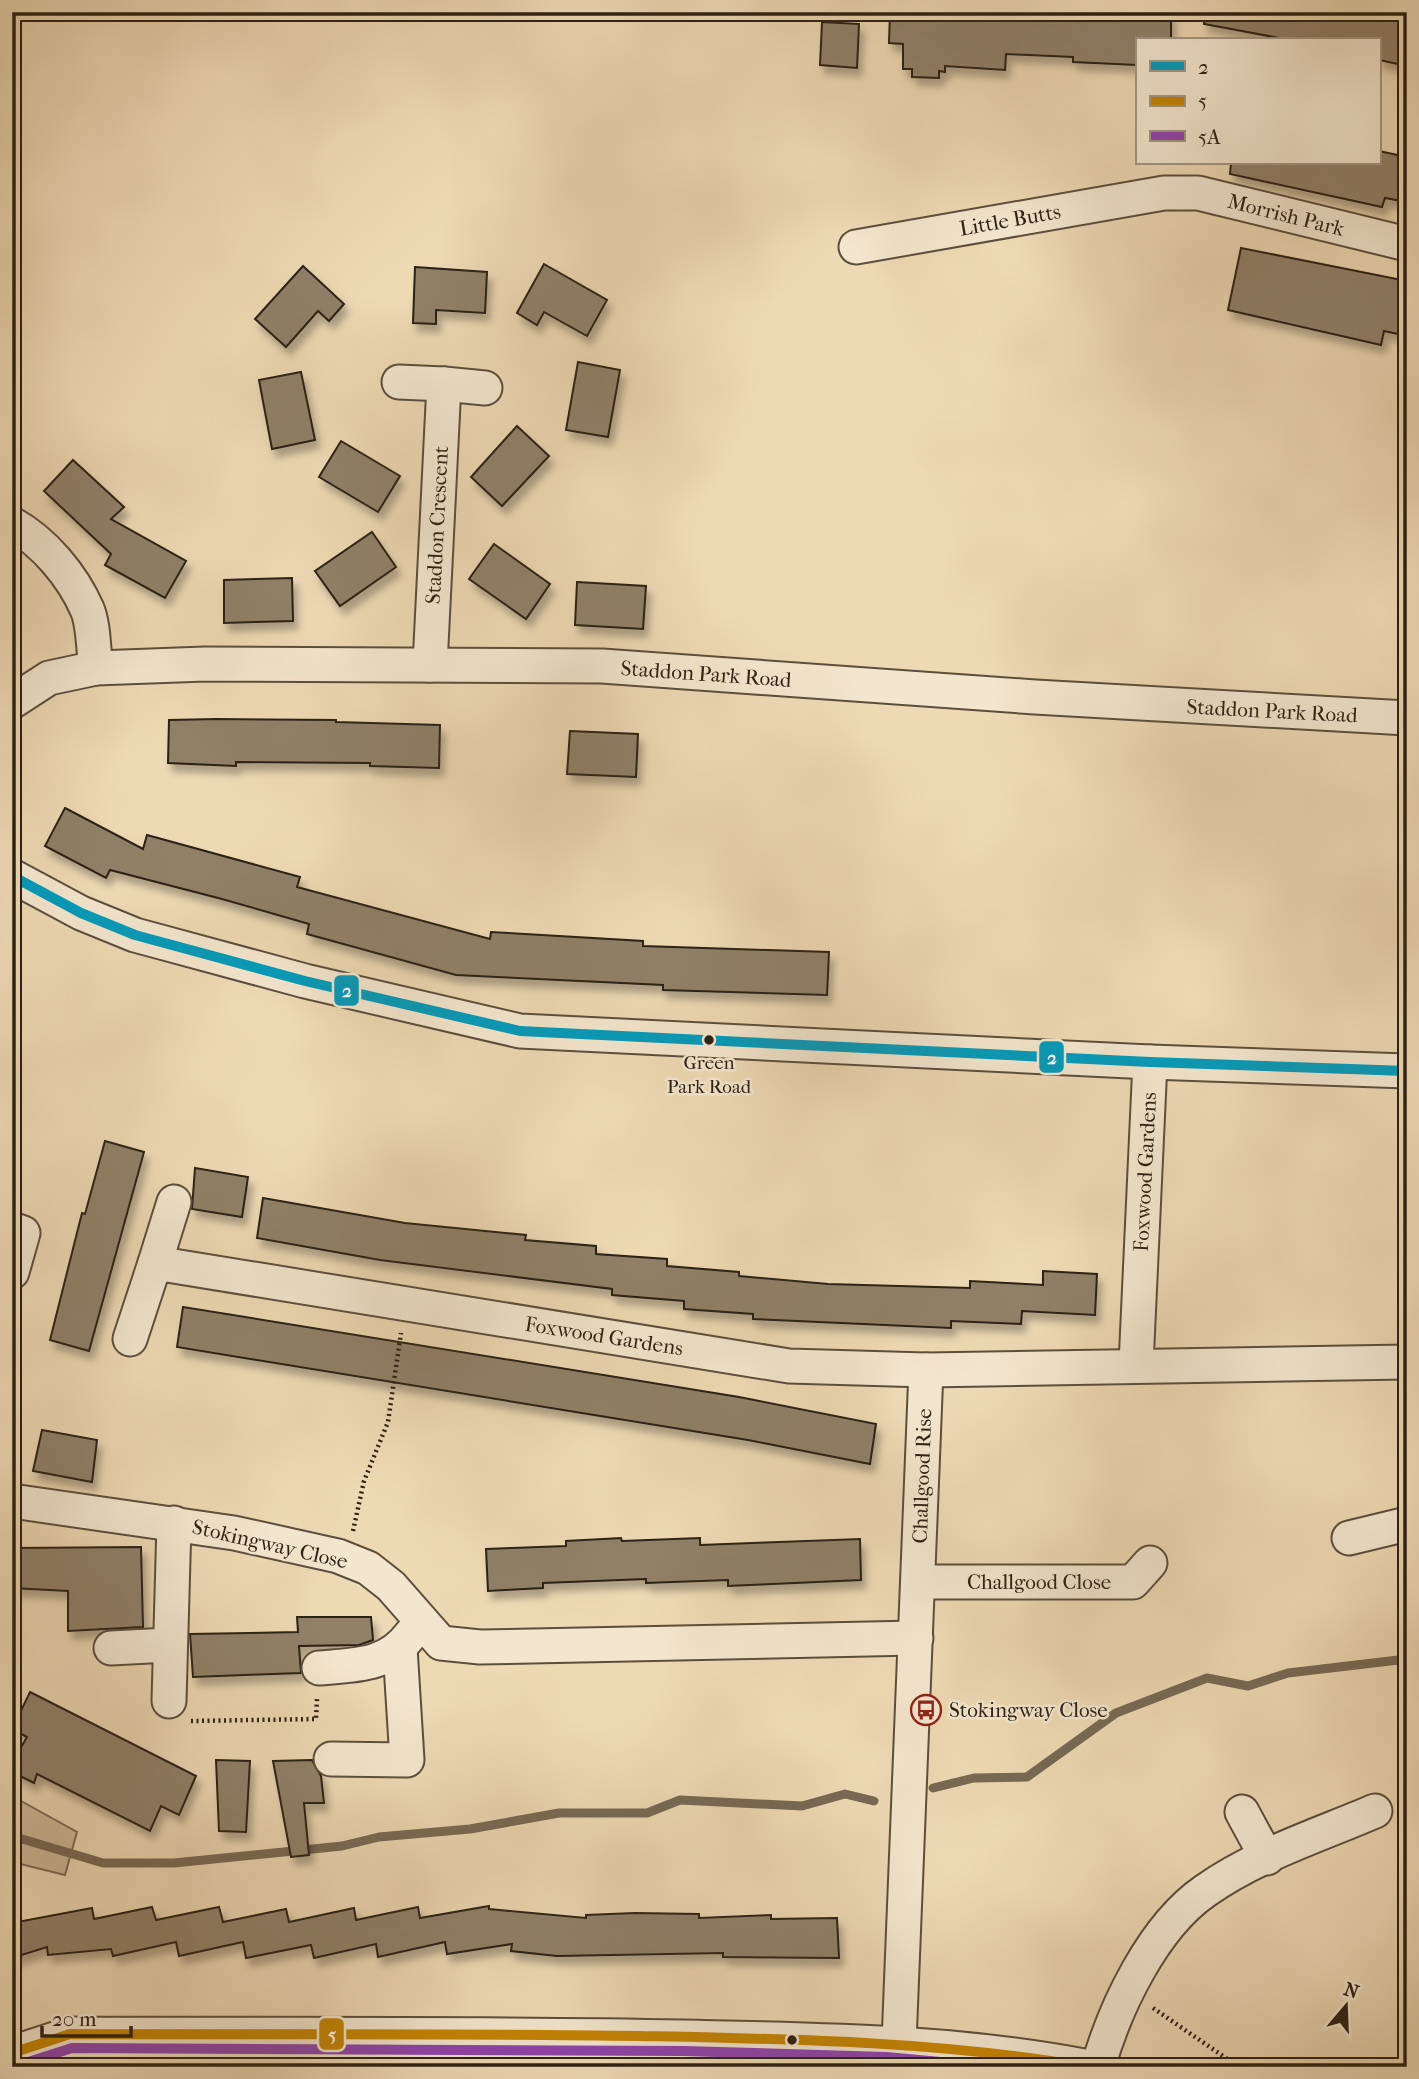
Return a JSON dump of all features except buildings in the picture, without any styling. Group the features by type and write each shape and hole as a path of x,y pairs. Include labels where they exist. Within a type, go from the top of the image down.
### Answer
{"street":[{"name":"Morrish Park","path":"1164,193 1198,193 1407,244"},
{"name":"Little Butts","path":"856,247 1164,193"},
{"path":"399,382 485,388"},
{"name":"Staddon Crescent","path":"430,665 444,384"},
{"path":"12,524 29,534 58,562 87,610 96,667"},
{"name":"Staddon Park Road","path":"12,702 49,678 96,667 205,663 602,666 1035,697 1407,718"},
{"path":"12,876 81,913 135,935 318,984 520,1031 1150,1062 1407,1071"},
{"name":"Foxwood Gardens","path":"1136,1365 1150,1062"},
{"path":"130,1339 174,1202"},
{"path":"12,1229 23,1233 12,1272"},
{"name":"Foxwood Gardens","path":"155,1263 789,1366 926,1370 1407,1362"},
{"name":"Challgood Rise","path":"898,2043 926,1370"},
{"name":"Stokingway Close","path":"12,1501 234,1533 347,1559 368,1568 391,1586 441,1643 480,1647 916,1638"},
{"path":"169,1701 174,1523"},
{"path":"1349,1538 1407,1524"},
{"name":"Challgood Close","path":"918,1583 1133,1582 1150,1563"},
{"path":"319,1668 373,1664 400,1648 420,1620"},
{"path":"111,1648 169,1645"},
{"path":"331,1759 407,1760 400,1648"},
{"path":"1098,2067 1109,2029 1164,1928 1204,1891 1266,1858 1375,1811"},
{"path":"1242,1812 1266,1858"},
{"path":"12,2053 70,2034 469,2033 898,2043 1014,2052 1089,2067"}],"path":[{"path":"347,1559 364,1482 388,1422 405,1305"},
{"path":"169,1701 178,1701 185,1721 316,1719 319,1668"},
{"path":"1129,1992 1239,2067"}],"shaded area":[{"path":"12,1796 77,1832 65,1875 12,1862"}],"waterway":[{"path":"933,1788 974,1778 1027,1777 1116,1713 1207,1678 1248,1686 1288,1673 1407,1659"},
{"path":"12,1836 103,1863 174,1863 342,1846 379,1837 470,1829 559,1813 647,1813 680,1800 802,1806 845,1794 874,1801"}],"transit line":[{"name":"2","path":"12,876 81,913 135,935 305,981 520,1031 1150,1062 1407,1071"},
{"name":"5","path":"12,2053 70,2034 640,2036 864,2043 976,2052 1088,2067"},
{"name":"5A","path":"16,2066 72,2048 684,2051 886,2057 995,2067"}],"place":[{"name":"Green Park Road","path":"709,1040"},
{"name":"Stokingway Close","path":"926,1710"}]}
